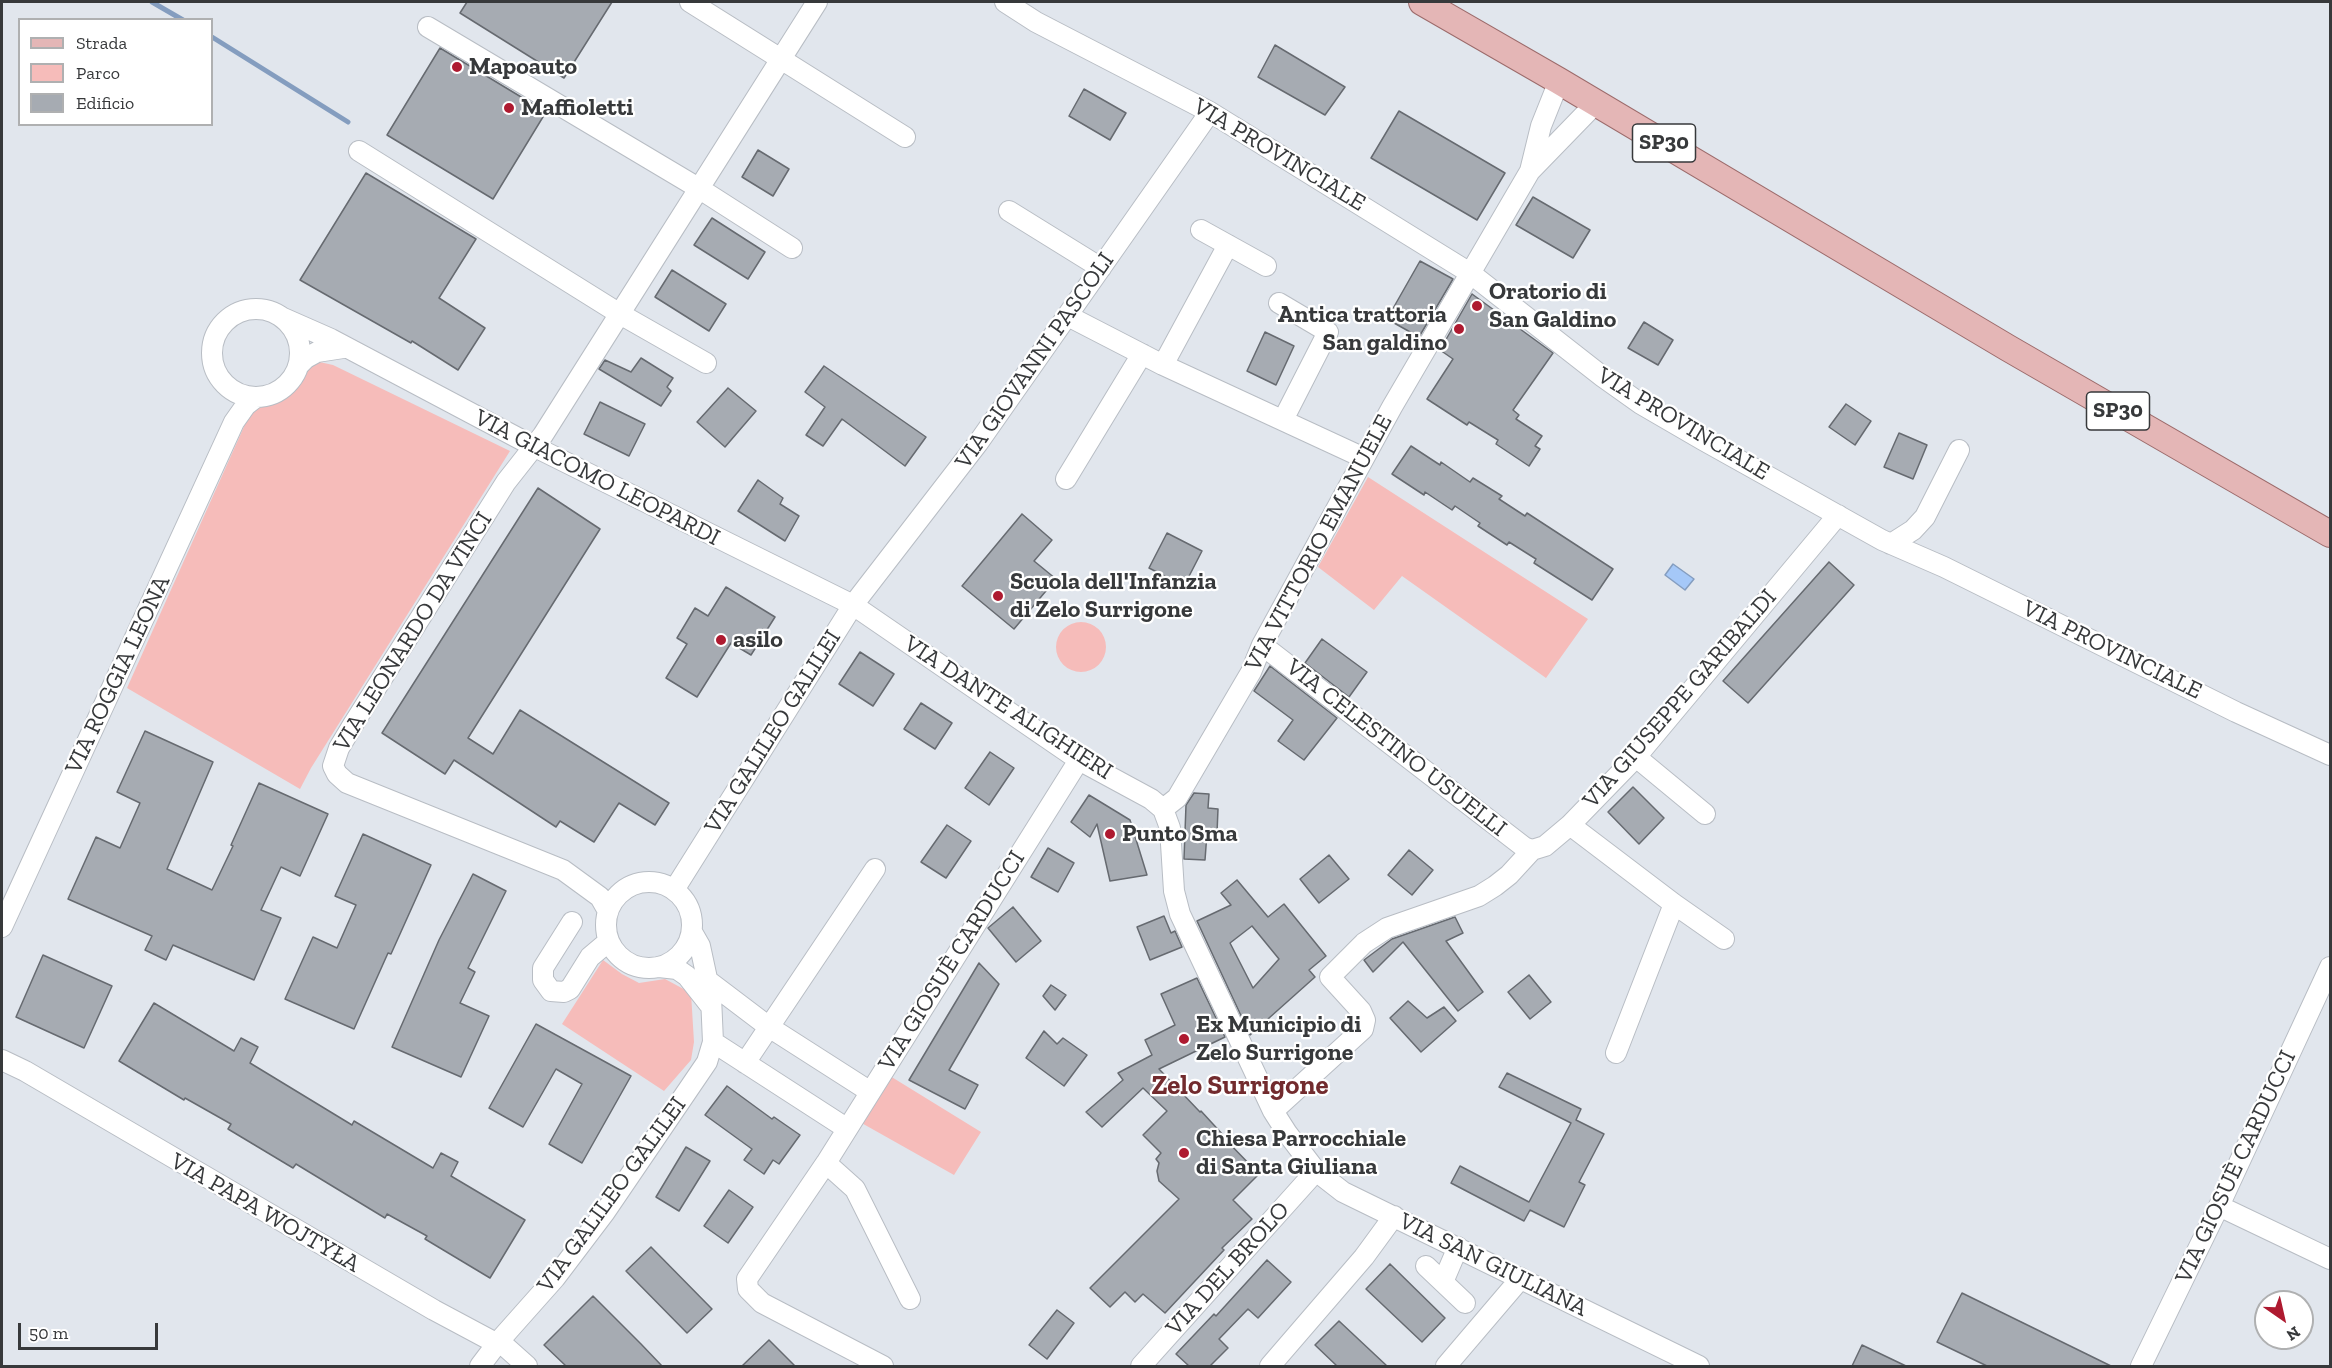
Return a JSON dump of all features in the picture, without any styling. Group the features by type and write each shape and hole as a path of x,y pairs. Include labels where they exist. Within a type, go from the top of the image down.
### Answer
{"main road":[{"name":"SP30","path":"1422,2 2008,348 2331,534"}],"street":[{"path":"690,2 905,137"},
{"path":"535,447 817,2"},
{"name":"VIA PROVINCIALE","path":"1005,2 1036,22 1210,112 1470,273 1565,349 1641,404 1891,544 1944,567 2236,712 2331,755"},
{"path":"428,27 700,189 792,248"},
{"path":"1530,171 1541,126 1559,81"},
{"path":"1530,171 1596,103"},
{"name":"VIA GIOVANNI PASCOLI","path":"853,605 978,443 1210,112"},
{"path":"359,151 620,314 706,363"},
{"name":"VIA VITTORIO EMANUELE","path":"1163,809 1177,798 1251,672 1262,645 1364,458 1530,171"},
{"path":"1009,211 1101,268"},
{"path":"1202,230 1266,266"},
{"path":"1164,365 1228,245"},
{"path":"1279,303 1328,332 1283,420"},
{"path":"299,365 300,351 297,337 289,324 281,317 264,310 250,310 236,314 224,323 216,335 212,349 213,363 218,377 228,388 241,395 255,398 282,389 306,358 317,352 343,348"},
{"path":"1068,316 1164,365 1364,458"},
{"name":"VIA GIACOMO LEOPARDI","path":"281,317 330,339 343,348 535,447 853,605"},
{"path":"1066,478 1142,354"},
{"path":"228,388 234,422"},
{"name":"VIA ROGGIA LEONA","path":"2,927 234,422 243,408 255,398"},
{"name":"VIA LEONARDO DA VINCI","path":"535,447 506,482 354,723 339,748 333,766 337,774 347,783 563,870 600,897 608,911"},
{"path":"1891,544 1913,530 1925,517 1959,450"},
{"name":"VIA GIUSEPPE GARIBALDI","path":"1273,1111 1363,1029 1365,1020 1361,1011 1330,977 1364,943 1387,928 1479,896 1509,875 1532,850 1545,846 1570,825 1636,757 1838,515"},
{"name":"VIA DANTE ALIGHIERI","path":"853,605 1079,760 1151,798 1163,809"},
{"name":"VIA GALILEO GALILEI","path":"674,890 853,605"},
{"name":"VIA CELESTINO USUELLI","path":"1262,645 1524,847 1532,850"},
{"path":"1636,757 1705,814"},
{"name":"VIA GIOSUÈ CARDUCCI","path":"883,1366 762,1303 748,1289 747,1279 826,1163 869,1090 1079,760"},
{"name":"VIA SAN GIULIANA","path":"1163,809 1170,828 1174,891 1180,914 1273,1111 1317,1171 1343,1192 1521,1278 1671,1360 1699,1366"},
{"path":"1570,825 1724,939"},
{"path":"745,1063 875,870"},
{"path":"659,967 669,964 684,951 692,932 692,922 687,904 674,890 656,882 636,884 619,894 608,911 606,921 609,941 614,950 639,967 677,969 687,976 711,1011 747,1011"},
{"path":"1616,1053 1674,904"},
{"path":"572,922 543,968 543,980 550,990 564,993 570,988 590,957 609,941"},
{"name":"VIA GALILEO GALILEI","path":"480,1366 555,1278 605,1212 707,1062 713,1042 711,997 700,946 692,932"},
{"path":"561,939 590,957"},
{"name":"VIA GIOSUÈ CARDUCCI","path":"2141,1366 2331,967"},
{"path":"707,980 769,1027 869,1090"},
{"path":"713,1042 846,1128"},
{"name":"VIA PAPA WOJTYŁA","path":"2,1060 25,1071 434,1310 492,1341 499,1341 527,1366"},
{"path":"826,1163 855,1189 910,1299"},
{"name":"VIA DEL BROLO","path":"1141,1366 1317,1171"},
{"path":"2219,1206 2331,1259"},
{"path":"1270,1366 1364,1257 1394,1216"},
{"path":"1443,1282 1458,1247"},
{"path":"1426,1266 1465,1303"},
{"path":"1446,1366 1521,1278"}],"green space":[{"path":"315,361 333,365 510,451 300,789 127,688 251,411 276,402 288,392"},
{"path":"1368,477 1588,619 1546,678 1402,576 1374,610 1318,567"},
{"path":"1076,622 1086,622 1099,629 1106,642 1106,652 1099,665 1086,672 1076,672 1067,668 1060,661 1056,652 1056,642 1060,633 1067,626"},
{"path":"603,960 639,983 665,979 691,993 694,1042 691,1060 664,1091 562,1024"},
{"path":"890,1076 981,1132 954,1175 858,1121"}],"water":[{"path":"1673,564 1694,579 1685,590 1665,575"}],"building":[{"path":"467,2 612,2 564,78 460,13"},
{"path":"1275,45 1345,87 1325,115 1258,77"},
{"path":"440,48 546,112 493,199 387,135"},
{"path":"1084,89 1126,113 1110,140 1069,116"},
{"path":"1399,111 1505,173 1477,220 1371,158"},
{"path":"758,150 789,169 773,196 742,177"},
{"path":"366,173 476,239 439,298 485,328 458,370 412,341 411,343 300,280"},
{"path":"1533,197 1590,230 1573,258 1516,225"},
{"path":"712,218 765,252 748,279 694,245"},
{"path":"1420,261 1453,279 1419,337 1387,319"},
{"path":"672,270 726,304 709,331 655,297"},
{"path":"1472,294 1553,353 1513,410 1519,415 1516,419 1542,436 1535,446 1540,449 1529,466 1496,444 1498,440 1469,422 1467,425 1427,399 1453,359 1440,350"},
{"path":"1644,322 1673,340 1658,365 1628,348"},
{"path":"1265,332 1294,346 1276,385 1247,371"},
{"path":"641,358 673,378 667,387 671,391 661,406 599,369 605,360 631,372"},
{"path":"824,366 926,437 905,466 842,419 823,446 806,435 825,407 805,392"},
{"path":"728,388 756,411 725,447 697,422"},
{"path":"600,402 645,424 629,456 584,434"},
{"path":"1846,404 1871,421 1855,445 1829,427"},
{"path":"1899,433 1927,445 1913,479 1884,467"},
{"path":"1411,446 1440,465 1441,462 1470,482 1473,478 1502,496 1499,499 1525,516 1527,513 1613,569 1592,600 1534,563 1536,559 1509,542 1507,545 1478,526 1480,523 1455,506 1452,510 1392,474"},
{"path":"758,480 783,498 780,504 799,516 785,541 738,511"},
{"path":"538,488 600,529 468,738 493,754 520,710 669,803 655,825 619,803 594,842 560,821 556,827 454,760 445,774 382,733"},
{"path":"1022,514 1052,540 1034,561 1056,579 1014,629 962,586"},
{"path":"1167,533 1202,551 1184,586 1149,568"},
{"path":"1829,562 1854,585 1748,703 1723,681"},
{"name":"asilo","path":"726,587 775,617 751,655 731,643 697,697 666,678 687,644 677,638 695,608 708,616"},
{"path":"1322,639 1367,672 1349,697 1305,663"},
{"path":"860,652 894,674 873,706 839,684"},
{"path":"1270,666 1337,718 1304,760 1278,741 1293,720 1254,691"},
{"path":"921,703 952,723 935,749 904,729"},
{"path":"145,731 213,762 167,869 212,890 259,783 328,814 300,876 281,867 261,910 281,918 254,980 173,945 166,960 145,950 152,936 68,899 96,837 120,848 140,803 117,792"},
{"path":"990,752 1014,768 989,805 965,788"},
{"path":"1633,787 1664,818 1639,844 1608,812"},
{"path":"1194,793 1209,794 1208,808 1218,809 1217,833 1207,833 1205,860 1184,859 1186,805"},
{"name":"Punto Sma","path":"1089,795 1130,820 1147,875 1110,881 1097,824 1090,837 1071,822"},
{"path":"947,825 971,841 946,878 921,862"},
{"path":"363,834 431,865 354,1029 285,999 313,937 337,948 356,905 335,896"},
{"path":"1048,848 1074,863 1058,892 1031,877"},
{"path":"1409,850 1433,870 1412,895 1388,875"},
{"path":"1329,855 1349,879 1319,903 1300,879"},
{"path":"473,874 506,891 468,968 475,972 460,1003 489,1016 461,1077 392,1047 439,940"},
{"path":"1237,880 1268,917 1284,904 1326,956 1309,970 1315,977 1250,1035 1197,921 1231,905 1221,893","holes":["1252,926 1279,959 1253,988 1230,943"]},
{"path":"1013,907 1041,941 1016,962 988,928"},
{"path":"1164,916 1171,933 1175,931 1182,947 1150,960 1137,927"},
{"path":"1455,917 1463,933 1446,941 1483,992 1458,1011 1403,942 1373,972 1364,960 1392,939"},
{"path":"43,955 112,986 84,1048 16,1017"},
{"path":"979,963 999,984 949,1070 978,1085 965,1109 909,1080"},
{"path":"1529,975 1551,1002 1530,1019 1508,992"},
{"path":"1197,978 1225,1037 1159,1069 1259,1174 1233,1200 1252,1219 1222,1248 1224,1250 1165,1313 1143,1294 1135,1302 1125,1292 1110,1307 1090,1288 1179,1199 1159,1181 1157,1171 1159,1163 1156,1159 1161,1153 1143,1135 1167,1111 1143,1088 1102,1127 1086,1112 1123,1080 1118,1073 1152,1055 1145,1040 1175,1025 1161,994"},
{"path":"1051,985 1066,995 1055,1010 1043,996"},
{"path":"1408,1001 1427,1018 1444,1007 1456,1021 1421,1052 1390,1018"},
{"path":"154,1003 234,1051 241,1038 258,1047 250,1063 352,1125 354,1121 433,1168 441,1153 458,1162 451,1176 525,1220 490,1278 425,1239 427,1236 387,1214 385,1218 296,1164 293,1168 228,1129 231,1124 185,1098 184,1100 119,1061"},
{"path":"536,1024 631,1076 582,1163 549,1144 582,1084 556,1069 523,1127 489,1108"},
{"path":"1044,1031 1057,1044 1063,1038 1087,1055 1064,1086 1026,1058"},
{"path":"1507,1073 1581,1109 1576,1120 1604,1134 1579,1182 1585,1185 1564,1227 1530,1210 1524,1221 1451,1183 1460,1166 1529,1202 1571,1123 1499,1087"},
{"path":"727,1086 772,1119 774,1117 800,1135 779,1164 773,1160 764,1174 744,1160 752,1149 705,1115"},
{"path":"686,1147 710,1161 679,1211 656,1197"},
{"path":"729,1190 753,1207 728,1243 704,1226"},
{"path":"651,1247 712,1309 687,1333 626,1271"},
{"path":"1267,1260 1291,1282 1258,1318 1248,1309 1219,1339 1228,1348 1210,1366 1189,1366 1176,1354 1214,1314 1216,1316"},
{"path":"1390,1264 1445,1318 1422,1342 1366,1289"},
{"path":"1962,1293 2111,1366 1987,1366 1937,1342"},
{"path":"593,1296 662,1366 566,1366 544,1345"},
{"path":"1057,1310 1074,1323 1047,1359 1029,1345"},
{"path":"1339,1321 1387,1366 1337,1366 1315,1345"},
{"path":"769,1340 795,1366 742,1366"},
{"path":"1862,1345 1906,1366 1852,1366"}],"waterway":[{"path":"152,2 180,18"},
{"path":"213,38 348,122"}],"place":[{"name":"Mapoauto","path":"457,67"},
{"name":"Maffioletti","path":"509,108"},
{"name":"Oratorio di San Galdino","path":"1477,306"},
{"name":"Antica trattoria San galdino","path":"1459,329"},
{"name":"Scuola dell'Infanzia di Zelo Surrigone","path":"998,596"},
{"name":"asilo","path":"721,640"},
{"name":"Punto Sma","path":"1110,834"},
{"name":"Ex Municipio di Zelo Surrigone","path":"1184,1039"},
{"name":"Chiesa Parrocchiale di Santa Giuliana","path":"1184,1153"}],"district":[{"name":"Zelo Surrigone","path":"1240,1086"}]}
